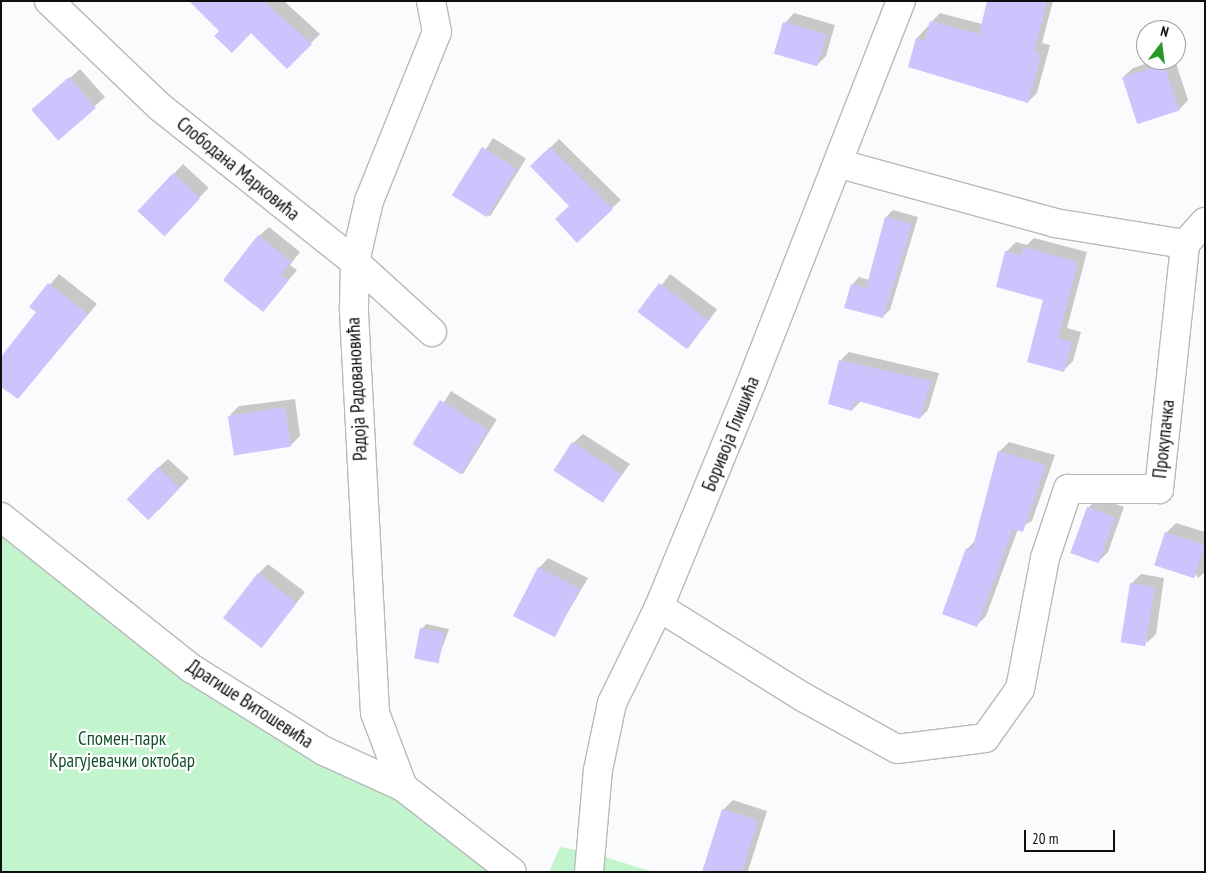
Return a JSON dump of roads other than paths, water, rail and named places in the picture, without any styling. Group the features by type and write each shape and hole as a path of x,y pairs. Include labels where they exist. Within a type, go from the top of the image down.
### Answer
{"street":[{"name":"Слободана Марковића","path":"49,1 160,107 355,262 432,332"},
{"name":"Боривоја Глишића","path":"593,870 598,770 612,703 659,607 840,164 901,1"},
{"name":"Радоја Радовановића","path":"403,788 375,713 366,601 355,262 369,200 428,65 438,32 435,4"},
{"path":"840,164 1055,223 1185,244 1205,222"},
{"name":"Прокупачка","path":"659,607 803,697 897,749 985,738 1020,689 1045,558 1068,489 1158,489 1185,244"},
{"name":"Драгише Витошевића","path":"1,517 191,668 324,751 403,788 512,872"}],"park label":[{"name":"Спомен-парк Крагујевачки октобар","path":"122,750"}]}
